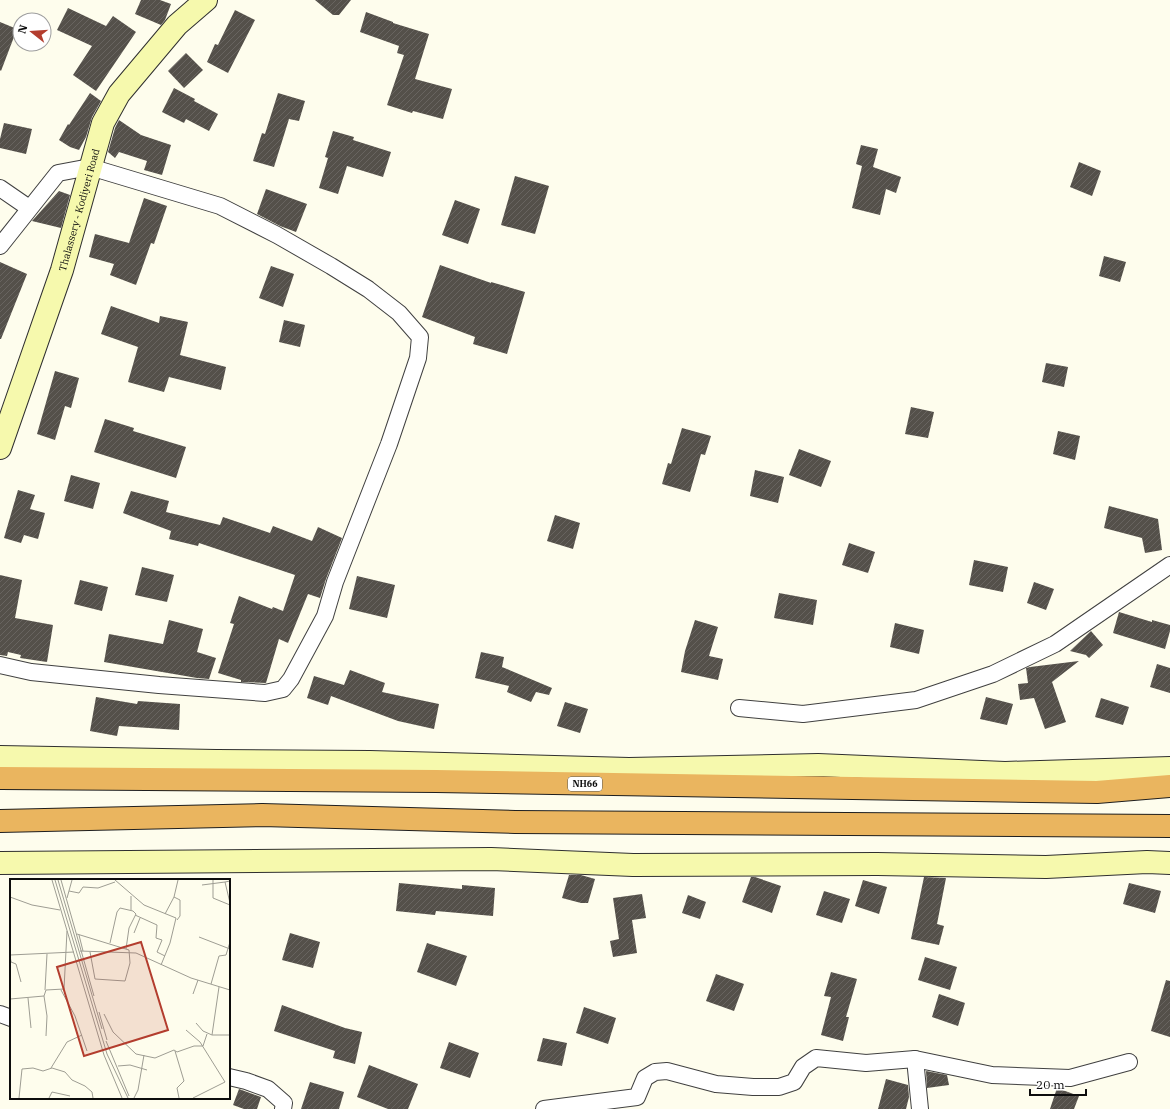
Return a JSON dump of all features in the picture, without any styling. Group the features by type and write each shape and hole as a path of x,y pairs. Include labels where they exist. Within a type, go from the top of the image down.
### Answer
{"highway":[{"name":"NH66","path":"0,778 436,781 1097,792 1170,786"},
{"path":"0,821 262,814 523,822 1170,826"}],"street":[{"name":"Thalassery - Kodiyeri Road","path":"0,448 62,270 103,123 118,94 177,25 206,0"},
{"path":"0,246 58,173 90,166 220,206 277,235 368,289 399,313 420,337 418,358 389,444 335,582 325,616 291,679 283,689 265,693 159,685 30,672 0,665"},
{"path":"0,188 29,208"},
{"path":"739,708 803,714 916,700 993,674 1055,644 1170,565"},
{"path":"0,757 370,762 629,769 818,765 1005,773 1170,768"},
{"path":"0,863 491,859 633,864 877,864 1046,867 1147,862 1170,863"},
{"path":"0,1014 10,1018"},
{"path":"544,1109 636,1097 645,1078 655,1072 667,1071 716,1084 753,1088 779,1087 794,1082 803,1067 816,1058 866,1063 915,1059 992,1075 1070,1078 1129,1062"},
{"path":"915,1059 920,1109"},
{"path":"230,1077 268,1089 284,1103 283,1109"}],"building":[{"path":"141,0 160,0 171,4 165,20 161,25 135,14"},
{"path":"315,0 351,0 339,15 333,15"},
{"path":"68,8 106,26 113,16 136,32 96,91 73,75 92,46 57,30"},
{"path":"235,10 255,20 228,73 207,62 215,44 218,45"},
{"path":"366,12 393,23 429,34 415,79 452,89 443,119 413,111 412,113 387,105 404,55 397,53 399,46 360,32"},
{"path":"0,22 12,27 12,42 1,71"},
{"path":"186,53 203,70 184,88 168,71"},
{"path":"174,88 195,99 194,101 218,114 209,131 186,119 184,123 162,112"},
{"path":"90,93 101,101 92,117 86,137 79,150 70,147 59,140 68,124 69,125"},
{"path":"278,93 305,101 299,121 289,119 274,167 253,161 262,133 265,134"},
{"path":"119,120 141,135 171,145 162,175 144,170 147,161 119,152 115,158 108,152"},
{"path":"4,123 32,129 26,154 0,148 0,139"},
{"path":"333,131 354,137 353,140 391,152 383,177 347,166 338,194 319,188 328,158 325,157"},
{"path":"861,145 878,149 873,167 901,177 896,193 886,189 880,215 852,208 862,166 856,164"},
{"path":"1079,162 1101,171 1092,196 1070,187"},
{"path":"515,176 549,186 535,234 501,225"},
{"path":"266,189 307,204 296,232 280,226 257,214"},
{"path":"59,191 70,195 61,228 32,221"},
{"path":"144,198 167,206 154,244 151,243 136,285 110,275 114,264 89,257 95,234 129,243"},
{"path":"455,200 480,209 468,244 442,235"},
{"path":"1104,256 1126,262 1120,282 1099,276"},
{"path":"0,262 27,274 1,339 0,339"},
{"path":"440,265 491,283 525,292 507,354 473,344 475,337 422,317"},
{"path":"271,266 294,274 283,307 259,298"},
{"path":"111,306 159,323 160,316 188,322 180,355 226,367 221,390 169,377 164,392 128,382 138,347 101,334"},
{"path":"284,320 305,325 300,347 279,342"},
{"path":"1046,363 1068,367 1064,387 1042,382"},
{"path":"55,371 79,378 71,408 65,406 55,440 37,434"},
{"path":"911,407 934,412 928,438 905,434"},
{"path":"105,419 134,428 133,431 186,447 176,478 94,452"},
{"path":"682,428 711,436 705,455 701,454 690,492 662,484 668,463 671,464"},
{"path":"1058,431 1080,436 1075,460 1053,454"},
{"path":"799,449 831,461 821,487 789,475"},
{"path":"755,470 784,477 778,503 750,496"},
{"path":"71,475 100,483 93,509 64,501"},
{"path":"18,490 35,495 30,509 45,513 38,539 24,535 21,543 4,538"},
{"path":"131,491 169,501 166,512 220,525 223,517 270,533 273,526 312,541 318,527 342,538 320,598 308,594 288,643 279,639 266,683 241,682 241,680 218,673 234,624 230,623 239,596 272,609 273,607 283,611 295,575 199,543 198,546 169,539 171,531 123,513"},
{"path":"1109,506 1158,519 1162,550 1145,553 1142,538 1104,528"},
{"path":"555,515 580,523 573,549 547,541"},
{"path":"849,543 875,552 868,573 842,565"},
{"path":"974,560 1008,567 1003,592 969,585"},
{"path":"142,567 174,575 167,602 135,595"},
{"path":"0,575 22,580 15,618 53,625 47,662 20,658 21,655 8,652 7,656 0,655"},
{"path":"357,576 395,585 387,618 349,609"},
{"path":"80,580 108,587 102,611 74,604"},
{"path":"1034,582 1054,589 1046,610 1027,603"},
{"path":"779,593 817,600 813,625 774,618"},
{"path":"1119,612 1152,622 1152,620 1170,625 1170,631 1165,649 1113,633"},
{"path":"169,620 203,629 197,652 216,658 209,679 104,662 109,634 163,644"},
{"path":"695,620 718,627 709,656 723,659 718,680 681,672 685,651"},
{"path":"895,623 924,630 919,654 890,647"},
{"path":"1091,631 1103,645 1089,658 1086,655 1070,651"},
{"path":"481,652 504,657 502,667 552,688 549,695 536,692 531,702 507,692 509,686 475,678"},
{"path":"1079,661 1052,682 1066,722 1045,729 1034,698 1020,700 1018,684 1028,683 1026,668"},
{"path":"1157,664 1170,668 1170,693 1150,687"},
{"path":"350,670 385,683 382,692 439,704 434,729 398,721 331,696 328,705 307,698 314,676 344,685"},
{"path":"96,697 137,704 138,701 180,704 179,730 119,726 117,736 90,731"},
{"path":"986,697 1013,704 1007,725 980,719"},
{"path":"1101,698 1129,707 1123,725 1095,717"},
{"path":"565,702 588,709 580,733 557,726"},
{"path":"569,875 581,875 595,879 588,903 581,903 562,898"},
{"path":"751,877 781,886 772,913 742,902"},
{"path":"924,877 946,878 937,924 944,926 939,945 911,939"},
{"path":"863,880 887,887 879,914 855,906"},
{"path":"399,883 462,889 462,885 495,888 493,916 436,911 435,915 396,911"},
{"path":"1129,883 1161,891 1155,913 1123,904"},
{"path":"824,891 850,899 842,923 816,915"},
{"path":"642,894 646,918 632,920 637,953 613,957 610,941 619,939 613,898"},
{"path":"688,895 706,902 700,919 682,913"},
{"path":"290,933 320,942 313,968 282,960"},
{"path":"427,943 467,956 456,986 417,972"},
{"path":"925,957 957,967 950,990 918,980"},
{"path":"831,972 857,979 846,1017 849,1017 843,1041 821,1035 831,997 824,996"},
{"path":"716,974 744,984 734,1011 706,1001"},
{"path":"1166,980 1170,981 1170,1037 1151,1031"},
{"path":"939,994 965,1003 958,1026 932,1017"},
{"path":"282,1005 345,1028 362,1032 355,1064 333,1058 335,1051 274,1031"},
{"path":"584,1007 616,1018 608,1044 576,1033"},
{"path":"543,1038 567,1043 562,1066 537,1061"},
{"path":"449,1042 479,1053 470,1078 440,1068"},
{"path":"369,1065 418,1084 408,1109 388,1109 357,1097"},
{"path":"926,1071 947,1075 949,1085 927,1088"},
{"path":"886,1079 908,1085 909,1097 906,1109 878,1109"},
{"path":"310,1082 344,1092 339,1109 301,1109"},
{"path":"1057,1088 1079,1096 1074,1109 1050,1109"},
{"path":"239,1089 261,1097 257,1109 244,1109 233,1105"}]}
